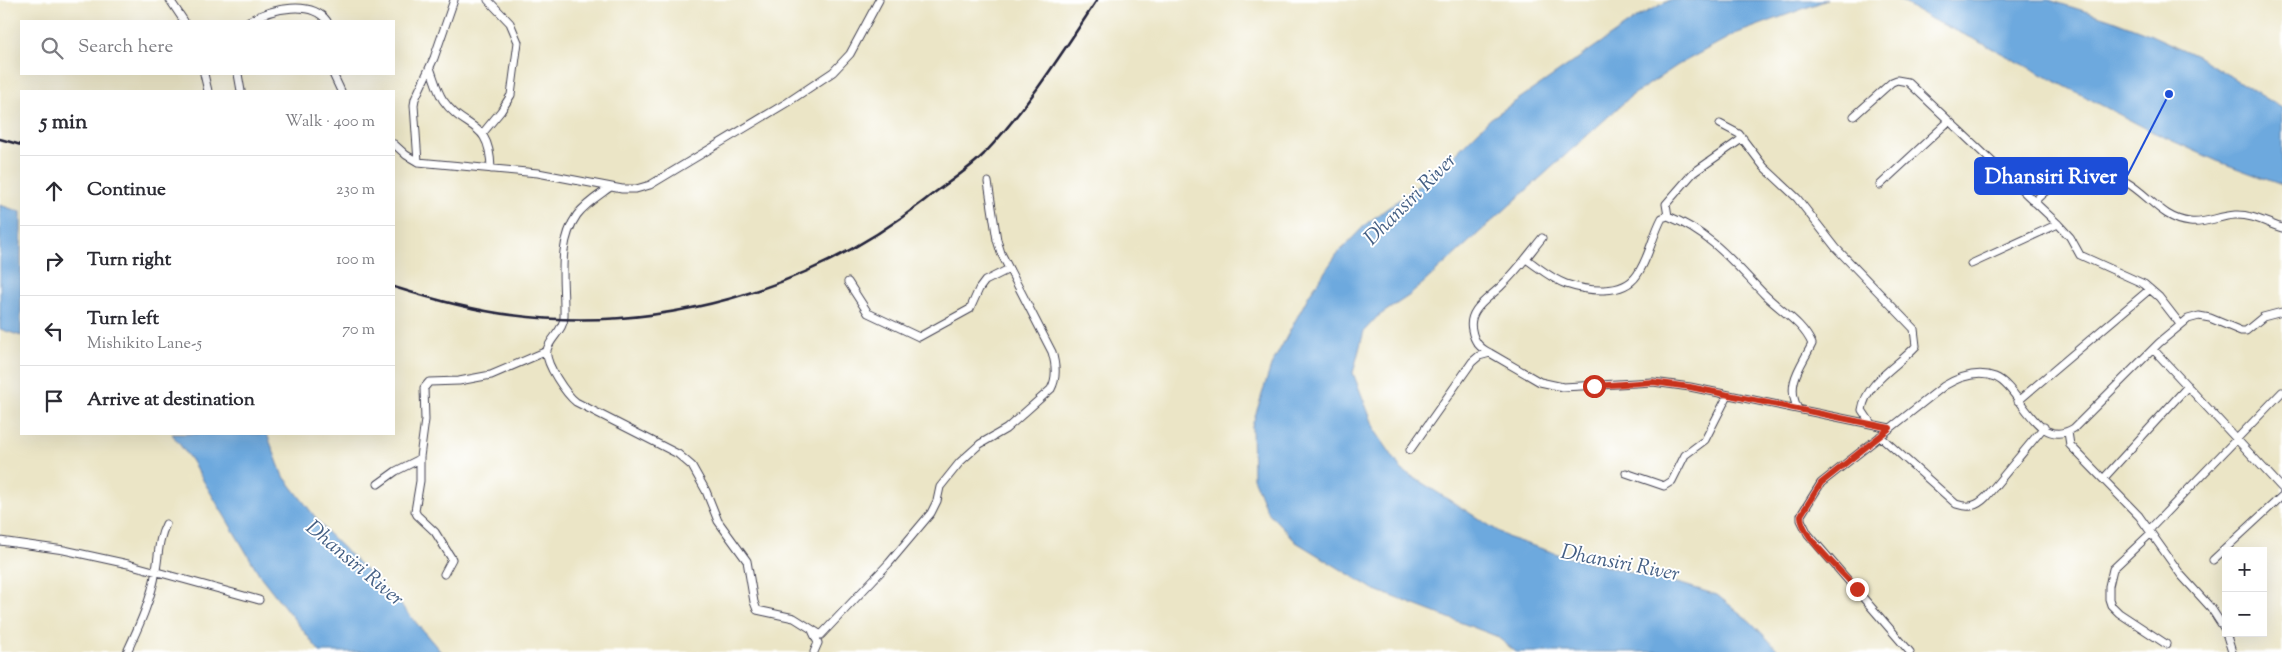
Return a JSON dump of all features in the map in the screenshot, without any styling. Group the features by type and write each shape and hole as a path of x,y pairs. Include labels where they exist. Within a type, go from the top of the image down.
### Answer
{"street":[{"path":"170,0 183,20"},
{"path":"418,162 414,105 418,90 430,68 454,0"},
{"path":"482,134 501,112 511,94 518,42 510,23 488,0"},
{"path":"395,145 406,155 418,162 538,173 609,188 636,190 660,181 833,72 850,54 879,0"},
{"path":"251,20 275,7 293,1 301,1 313,5 326,20"},
{"path":"430,68 442,100 482,134 491,152 491,169"},
{"path":"204,75 208,90"},
{"path":"238,75 241,90"},
{"path":"333,75 341,90"},
{"path":"1854,116 1892,82 1902,80 1912,85 1948,122 2058,224 2070,237 2080,255 2150,289 2165,303 2180,324"},
{"path":"1880,185 1948,122"},
{"path":"1720,124 1744,138 1764,167 1797,198 1836,248 1914,330 1916,346 1864,398 1862,410 1870,422"},
{"path":"1668,216 1666,204 1692,172 1744,138"},
{"path":"2034,202 2057,184 2111,178 2125,181 2160,210 2178,220 2202,222 2235,215 2254,218 2282,228"},
{"path":"609,188 576,216 566,240 563,255 564,319 547,351 548,361 571,398 678,454 692,466 706,491 718,521 748,561 754,602 757,610 788,616 821,635 931,513 937,501 940,487 960,462 980,444 1006,429 1053,385 1055,373 1052,352 1009,269 997,240 988,182"},
{"path":"1526,259 1565,283 1610,291 1626,287 1636,277 1647,257 1662,218 1668,216 1709,238 1766,296 1808,334 1812,344 1791,389 1798,409"},
{"path":"1970,264 2058,224"},
{"path":"1542,238 1502,286 1480,306 1472,318 1471,325 1474,340 1490,354 1540,382 1563,387 1653,382 1690,387 1728,396 1870,422 1890,428"},
{"path":"848,282 868,313 919,338 970,309 979,289 986,281 1009,269"},
{"path":"2018,401 2150,289"},
{"path":"1910,652 1847,577 1814,542 1801,520 1804,509 1821,483 1944,386 1967,375 1996,377 2005,384 2035,421 2044,428 2056,434 2068,432 2180,324 2199,316 2210,318 2241,331 2246,331 2264,317 2282,312"},
{"path":"2153,349 2282,488"},
{"path":"444,574 452,559 435,532 414,511 420,481 420,459 425,420 422,394 426,384 430,382 459,381 491,375 547,351"},
{"path":"1410,450 1472,362 1479,356 1490,354"},
{"path":"2104,478 2188,386"},
{"path":"2166,644 2111,605 2108,586 2113,569 2282,392"},
{"path":"1626,473 1664,486 1672,481 1685,455 1704,440 1728,396"},
{"path":"1880,436 1956,504 1971,507 1986,497 2044,428"},
{"path":"2068,432 2070,445 2104,478 2150,531 2181,576 2211,608 2222,626"},
{"path":"378,484 396,471 420,459"},
{"path":"2213,560 2282,496"},
{"path":"128,652 144,612 156,570 159,540 166,524"},
{"path":"0,541 64,550 156,570 260,600"},
{"path":"810,628 817,640 814,652"},
{"path":"2228,637 2232,652"}],"water":[{"name":"Dhansiri River","path":"1670,0 1827,0 1735,34 1678,65 1630,97 1410,295 1377,317 1364,331 1353,373 1376,432 1402,470 1509,538 1564,556 1681,584 1717,595 1751,622 1780,652 1516,652 1496,636 1373,589 1296,542 1267,511 1253,478 1252,426 1271,366 1309,295 1337,254 1366,224 1438,171 1490,119 1641,15"},
{"path":"1899,0 2049,0 2110,19 2197,56 2282,108 2282,185 2217,161 2153,132 1978,41 1931,19"},
{"path":"0,205 20,212 20,336 0,329"},
{"name":"Dhansiri River","path":"173,435 267,435 282,474 326,531 401,605 441,652 320,652 261,577 191,460"}],"railway":[{"path":"395,287 437,300 481,310 511,315 566,319 621,318 676,311 730,299 782,281 832,259 880,232 955,178 984,154 1030,99 1097,0"},
{"path":"0,139 20,145"}],"place":[{"name":"Dhansiri River","path":"2169,94"}],"route":[{"path":"1594,386 1653,382 1690,387 1728,396 1870,422 1890,428 1821,483 1801,515 1801,520 1814,542 1857,589"}]}
